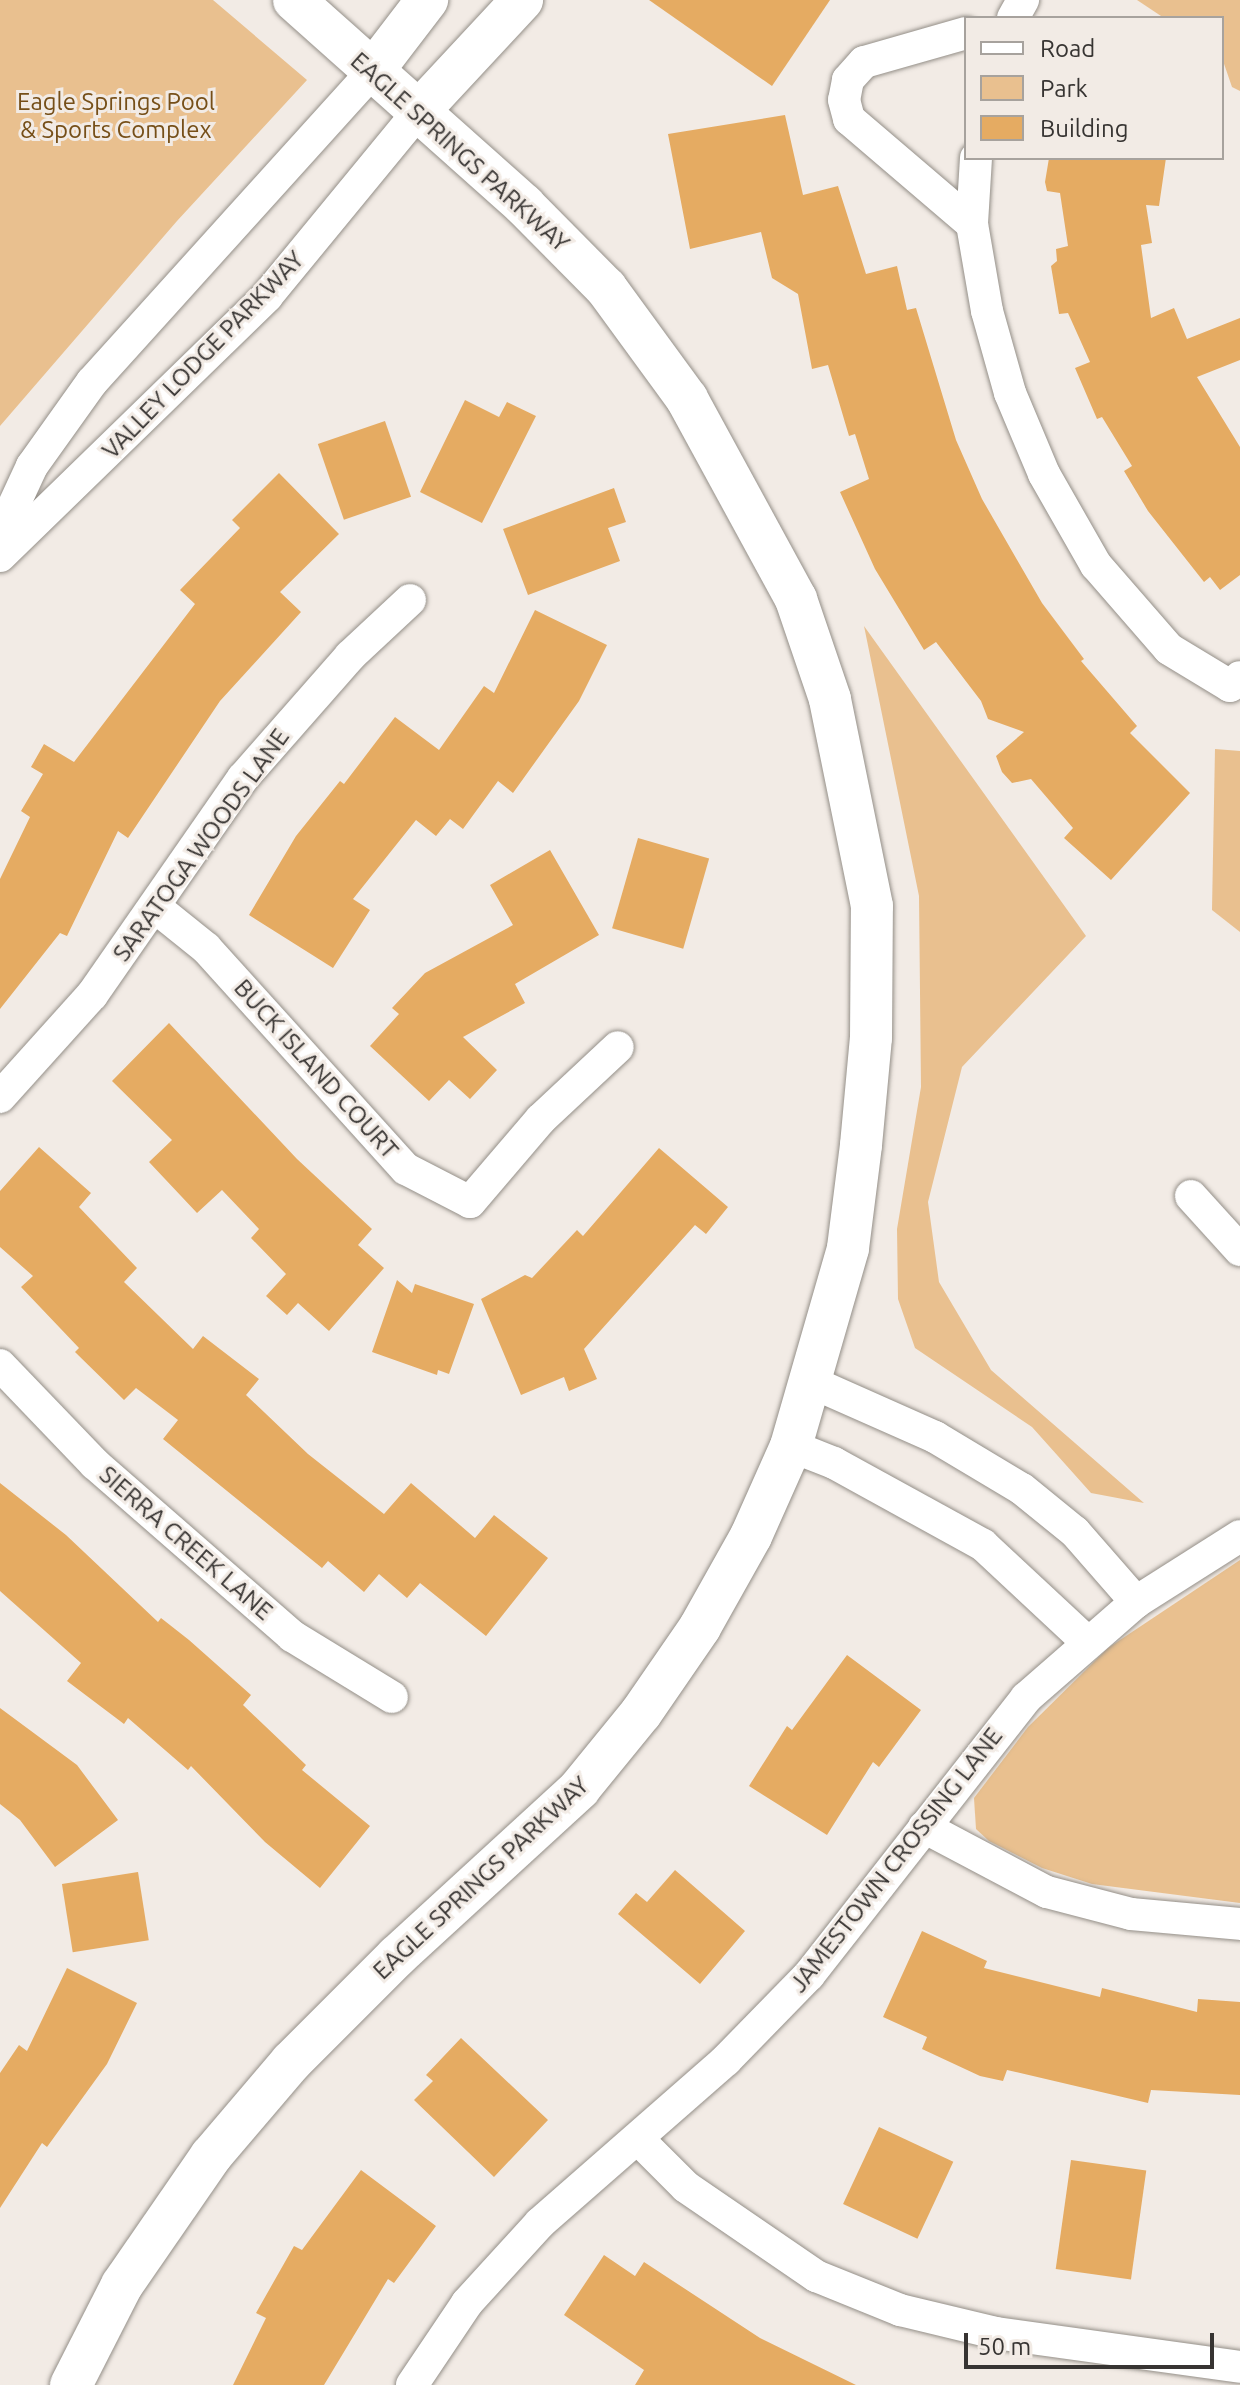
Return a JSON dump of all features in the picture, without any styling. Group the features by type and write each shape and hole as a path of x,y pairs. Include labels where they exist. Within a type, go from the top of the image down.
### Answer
{"street":[{"name":"EAGLE SPRINGS PARKWAY","path":"71,2385 122,2285 211,2156 291,2062 397,1956 579,1789 641,1713 708,1614 751,1536 791,1446 811,1382 848,1248 871,1038 872,906 830,699 796,599 687,399 606,288 524,205 294,0"},
{"path":"0,535 32,466 92,382 372,72 427,0"},
{"name":"VALLEY LODGE PARKWAY","path":"0,556 267,296 418,112 522,0"},
{"path":"964,34 864,62 848,80 844,100 849,119 934,197 972,224"},
{"path":"976,160 972,224 987,311 1006,380 1044,474 1106,577 1169,649 1235,681"},
{"name":"SARATOGA WOODS LANE","path":"0,1097 92,995 252,767 350,656 410,600"},
{"name":"BUCK ISLAND COURT","path":"155,907 206,948 406,1169 470,1202 541,1119 618,1047"},
{"path":"1191,1196 1240,1250"},
{"name":"SIERRA CREEK LANE","path":"0,1365 95,1464 292,1636 392,1697"},
{"path":"811,1382 935,1437 1022,1489 1075,1532 1136,1602"},
{"path":"791,1446 871,1482 983,1545 1086,1641"},
{"name":"JAMESTOWN CROSSING LANE","path":"412,2385 467,2303 540,2223 639,2140 809,1975 1026,1698 1086,1641 1136,1602 1240,1536"},
{"path":"924,1827 1047,1892 1131,1914 1240,1924"},
{"path":"639,2140 686,2187 816,2276 900,2310 996,2333 1240,2367"}],"green space":[{"name":"Eagle Springs Pool & Sports Complex","path":"0,0 213,0 307,80 177,221 0,426"},
{"path":"1137,0 1240,0 1240,91 1232,87 1224,64 1224,16 1161,16"},
{"path":"864,626 1086,936 962,1067 928,1202 939,1282 991,1370 1144,1503 1091,1493 1032,1427 915,1348 898,1299 897,1229 921,1087 919,896"},
{"path":"1215,749 1240,751 1240,932 1212,910"},
{"path":"1240,1560 1240,1903 1092,1884 1042,1868 989,1841 976,1829 974,1798 1028,1727 1108,1648"}],"building":[{"path":"649,0 830,0 772,86"},
{"path":"785,115 803,195 838,186 866,274 897,266 907,310 916,308 956,440 982,499 1042,603 1084,659 1081,661 1137,726 1130,733 1190,793 1111,880 1064,838 1073,828 1031,779 1012,783 1002,772 996,756 1024,732 988,719 981,701 936,642 924,650 875,569 840,492 869,479 855,434 849,436 828,365 812,369 798,294 772,278 761,232 690,249 668,134"},
{"path":"1049,160 1166,160 1159,206 1146,205 1152,243 1141,245 1151,318 1174,308 1187,339 1240,318 1240,360 1197,377 1240,447 1240,575 1220,590 1210,577 1204,582 1148,511 1124,471 1132,466 1102,417 1097,419 1075,368 1090,362 1068,313 1059,314 1051,266 1057,261 1056,249 1068,246 1060,193 1047,191 1045,182"},
{"path":"465,400 499,417 507,402 536,416 482,523 420,492"},
{"path":"385,421 411,497 344,520 318,444"},
{"path":"279,473 339,534 280,592 301,612 220,701 128,838 118,831 67,936 60,933 0,1009 0,879 30,817 21,811 43,774 31,767 44,744 74,762 195,604 180,590 240,528 232,520"},
{"path":"614,488 626,522 608,528 620,561 528,595 503,529"},
{"path":"535,610 607,645 579,701 513,793 498,781 463,829 450,819 436,836 416,820 353,899 370,910 333,968 249,915 296,836 340,781 344,784 395,717 439,750 484,686 494,693"},
{"path":"638,838 709,858 683,949 612,928"},
{"path":"550,850 599,935 515,984 525,1003 463,1037 497,1070 470,1099 449,1080 429,1101 370,1046 399,1014 392,1008 425,973 513,925 490,885"},
{"path":"169,1023 297,1159 372,1229 358,1245 384,1268 329,1331 298,1303 287,1315 266,1296 286,1274 251,1238 259,1229 222,1190 197,1213 149,1162 172,1140 112,1081"},
{"path":"39,1147 91,1193 79,1207 137,1268 124,1282 193,1349 203,1336 259,1379 246,1395 308,1454 384,1514 411,1483 475,1538 494,1515 548,1558 486,1636 420,1583 407,1598 379,1574 364,1592 328,1561 322,1568 163,1439 178,1420 136,1388 124,1400 75,1352 79,1348 21,1287 33,1276 0,1247 0,1191"},
{"path":"659,1148 728,1207 706,1234 695,1225 584,1349 597,1379 569,1391 564,1377 521,1395 481,1299 525,1275 532,1278 577,1230 583,1236"},
{"path":"397,1280 412,1293 415,1284 474,1304 449,1374 438,1370 437,1375 372,1352"},
{"path":"0,1483 66,1535 158,1622 161,1618 251,1695 243,1705 306,1765 302,1770 370,1826 320,1888 265,1842 191,1766 188,1770 128,1718 124,1724 67,1681 81,1663 0,1591"},
{"path":"847,1655 921,1710 879,1767 873,1762 827,1835 749,1786 787,1726 792,1730"},
{"path":"0,1708 77,1765 118,1820 55,1867 20,1820 0,1804"},
{"path":"675,1870 745,1931 700,1984 618,1914 636,1893 647,1902"},
{"path":"138,1872 149,1940 73,1952 62,1884"},
{"path":"922,1931 987,1961 984,1968 1100,1997 1102,1988 1197,2012 1198,1999 1240,2002 1240,2095 1151,2090 1148,2103 1007,2070 1003,2081 980,2076 922,2049 927,2037 883,2017"},
{"path":"67,1968 137,2003 107,2064 47,2147 42,2143 0,2208 0,2073 19,2045 27,2051"},
{"path":"461,2038 548,2120 494,2177 414,2100 433,2081 426,2075"},
{"path":"879,2127 953,2162 917,2239 843,2204"},
{"path":"1071,2160 1146,2171 1131,2280 1056,2269"},
{"path":"361,2170 436,2226 394,2283 388,2279 324,2385 233,2385 266,2318 256,2313 294,2246 302,2250"},
{"path":"604,2255 635,2276 644,2262 760,2338 856,2385 635,2385 644,2370 564,2315"}]}
